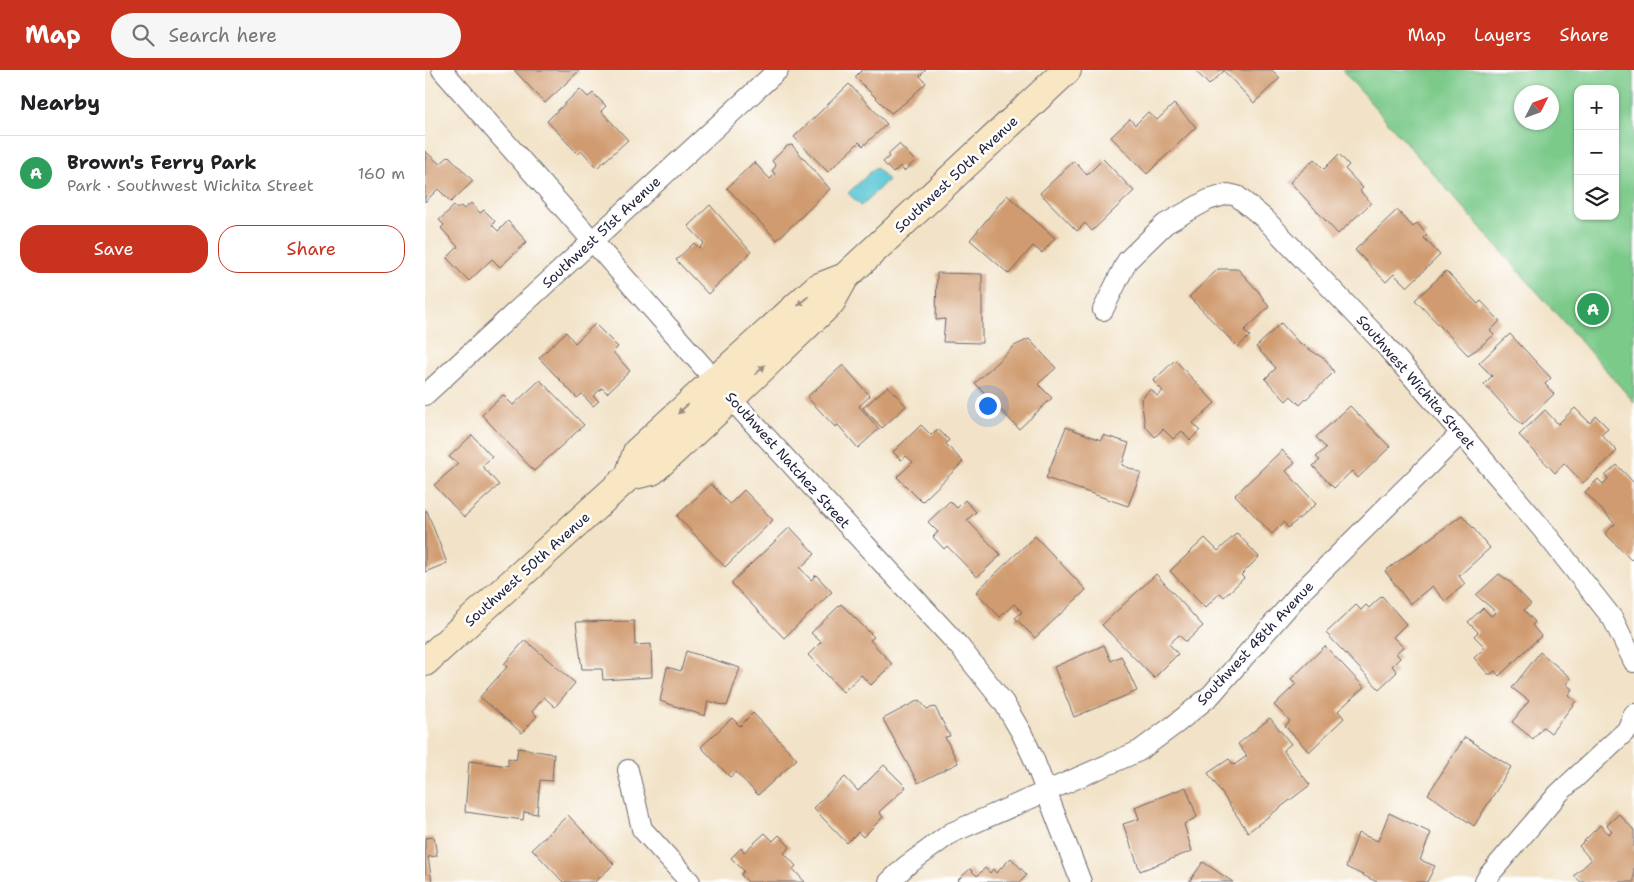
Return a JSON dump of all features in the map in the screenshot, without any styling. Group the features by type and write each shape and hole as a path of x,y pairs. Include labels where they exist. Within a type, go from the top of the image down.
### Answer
{"street":[{"name":"Southwest Natchez Street","path":"442,70 723,389 979,669 1004,703 1021,732 1081,882"},
{"name":"Southwest 51st Avenue","path":"425,395 778,70"},
{"name":"Southwest 50th Avenue","path":"425,662 629,476 637,452 723,389 817,288 845,277 1067,70"},
{"name":"Southwest Wichita Street","path":"1103,310 1127,261 1165,224 1208,200 1228,194 1237,196 1265,219 1384,344 1461,433 1543,530 1613,619 1634,662"},
{"name":"Southwest 48th Avenue","path":"889,882 919,856 951,833 1139,751 1177,723 1211,695 1301,592 1461,433"},
{"path":"1485,882 1559,793 1627,730 1634,714"},
{"path":"628,770 642,829 690,882"}],"green space":[{"path":"1342,70 1634,70 1634,402"}],"water":[{"path":"876,167 888,180 861,206 848,193"}],"building":[{"path":"514,70 580,70 545,103"},
{"path":"862,70 926,70 920,76 926,83 891,113 855,77"},
{"path":"1195,70 1272,70 1280,78 1254,103 1224,71 1209,85"},
{"path":"849,84 887,124 863,146 859,142 828,172 794,137"},
{"path":"580,89 588,97 593,93 606,106 601,111 628,140 597,168 582,151 578,154 547,121"},
{"path":"1174,104 1196,127 1147,174 1111,137 1130,119 1135,125 1148,112 1157,120"},
{"path":"899,144 915,161 904,171 900,166 893,173 883,162 890,156 888,154"},
{"path":"792,145 830,189 777,240 727,188 754,162 770,179 775,174 772,171 776,166 772,161 787,146"},
{"path":"425,151 440,164 449,156 473,181 451,202 438,189 425,202"},
{"path":"1339,154 1349,165 1345,169 1363,188 1360,191 1371,203 1338,234 1290,182 1314,159 1324,169"},
{"path":"1103,159 1134,191 1092,231 1085,223 1077,231 1040,193 1074,161 1087,175"},
{"path":"1007,195 1055,238 1042,253 1033,246 1009,274 970,240"},
{"path":"471,203 480,213 484,210 495,221 492,225 498,231 508,221 527,242 500,267 492,259 469,281 447,258 458,247 441,228 444,225 439,220 454,206 457,209 461,206 464,209"},
{"path":"710,205 751,252 708,294 676,260 694,243 699,248 704,243 688,226"},
{"path":"1397,210 1413,227 1417,223 1427,235 1424,238 1440,255 1407,287 1394,274 1386,282 1355,250"},
{"path":"1218,269 1238,269 1258,291 1269,307 1244,331 1250,336 1238,347 1189,297"},
{"path":"1446,271 1478,304 1481,301 1500,321 1490,331 1494,335 1468,355 1415,300"},
{"path":"937,273 982,274 982,343 943,342 945,319 936,320"},
{"path":"1281,323 1298,342 1326,360 1334,372 1300,405 1291,396 1286,401 1265,379 1276,368 1256,347"},
{"path":"595,324 618,347 613,352 630,371 607,393 602,388 593,396 599,401 593,406 582,394 577,398 539,358 566,332 575,343"},
{"path":"1510,334 1551,378 1545,384 1554,394 1522,425 1484,384 1492,376 1479,363"},
{"path":"1029,339 1056,368 1038,384 1052,398 1019,429 975,383 1014,346"},
{"path":"1175,360 1215,403 1193,423 1200,430 1190,440 1182,431 1173,439 1163,429 1155,437 1145,426 1141,399 1151,389 1157,396 1163,391 1153,381"},
{"path":"843,365 870,396 859,406 879,429 858,448 838,425 835,427 807,397"},
{"path":"540,380 584,425 534,471 482,415 503,395 513,405"},
{"path":"888,386 906,406 882,428 863,408"},
{"path":"1350,406 1390,447 1358,478 1352,471 1334,488 1313,466 1320,460 1316,457 1326,448 1316,437"},
{"path":"1575,408 1590,423 1596,416 1608,428 1601,434 1617,451 1583,483 1564,463 1555,473 1519,435 1545,410 1558,424"},
{"path":"921,425 931,435 938,429 949,440 946,444 963,462 922,502 897,477 913,462 906,456 901,460 893,452"},
{"path":"1066,427 1101,440 1103,435 1129,443 1122,465 1141,473 1128,506 1046,478"},
{"path":"472,435 492,457 482,466 499,485 464,517 434,485 458,464 449,457"},
{"path":"1282,450 1295,463 1286,471 1316,504 1288,528 1284,522 1272,534 1235,495"},
{"path":"1617,465 1634,483 1634,557 1631,560 1605,533 1615,524 1585,492 1598,479 1603,484 1608,479 1605,476"},
{"path":"711,484 730,504 744,490 773,520 725,567 677,516"},
{"path":"965,500 976,512 967,520 1001,555 977,577 947,546 944,549 933,537 938,532 928,522 950,501 957,508"},
{"path":"425,511 427,511 447,563 425,572"},
{"path":"1462,515 1490,548 1459,576 1465,584 1445,601 1432,586 1410,604 1385,571"},
{"path":"790,527 815,554 800,568 811,580 816,575 832,592 784,638 731,583"},
{"path":"1237,533 1259,557 1241,575 1244,578 1224,597 1220,593 1205,608 1170,571 1205,538 1218,551"},
{"path":"1035,536 1086,590 1035,638 1015,618 1022,612 1014,604 1000,617 976,592"},
{"path":"1156,574 1203,626 1186,642 1179,635 1169,644 1178,654 1154,678 1102,625"},
{"path":"1499,574 1510,582 1531,604 1524,610 1535,622 1532,625 1541,636 1499,676 1495,671 1488,674 1474,658 1485,647 1474,636 1478,632 1468,622 1483,608 1491,616 1496,612 1476,595"},
{"path":"1382,596 1406,624 1393,637 1403,647 1396,653 1400,658 1392,666 1397,672 1379,689 1326,633 1356,605 1361,610 1366,605 1369,608"},
{"path":"841,604 874,637 870,640 892,664 871,685 861,675 843,692 808,655 821,642 811,633"},
{"path":"634,621 635,645 651,644 652,677 603,680 602,669 582,669 576,622"},
{"path":"525,640 575,683 555,707 544,697 532,712 537,716 522,733 480,697 507,667 504,664"},
{"path":"1104,645 1111,661 1121,656 1137,691 1074,717 1054,667"},
{"path":"1325,646 1364,687 1338,711 1344,718 1309,752 1285,726 1290,721 1274,705 1296,684 1291,679"},
{"path":"686,651 740,668 727,706 708,701 705,716 660,701 667,667 681,671"},
{"path":"1540,652 1571,678 1566,684 1572,689 1568,695 1576,701 1551,733 1543,727 1533,739 1512,722 1529,701 1512,688"},
{"path":"919,700 927,709 935,707 950,736 945,737 958,763 918,783 883,719"},
{"path":"753,713 797,759 758,795 736,772 730,777 701,747 732,718 740,726"},
{"path":"1270,718 1291,744 1283,750 1310,785 1248,832 1208,773 1229,759 1234,765 1247,756 1238,744"},
{"path":"1465,737 1511,767 1474,826 1428,794"},
{"path":"518,748 554,754 552,781 540,780 537,814 524,812 523,820 465,812 469,761 508,766 508,758 516,760"},
{"path":"884,765 906,787 879,812 883,817 863,837 858,832 847,843 813,808 845,777 858,791"},
{"path":"1186,787 1197,817 1184,824 1192,851 1140,871 1123,824 1139,819 1135,807"},
{"path":"1389,813 1431,833 1420,860 1435,866 1427,882 1377,882 1346,867 1358,833 1378,841"},
{"path":"1619,814 1634,830 1634,882 1581,882 1574,876 1591,860 1579,846 1600,825 1608,834 1612,831 1607,825"},
{"path":"568,815 614,864 595,882 563,882 532,849"},
{"path":"765,833 773,841 779,835 790,847 784,853 796,866 793,869 805,882 748,882 741,875 744,871 731,858 741,848 744,852"},
{"path":"434,837 437,856 428,857 432,882 425,882 425,838"},
{"path":"1011,858 1027,875 1020,882 960,882 958,880 970,869 977,876 985,868 990,873 993,869 996,873"},
{"path":"1203,862 1233,882 1189,882"}],"place":[{"name":"Brown's Ferry Park","path":"1593,309"}]}
